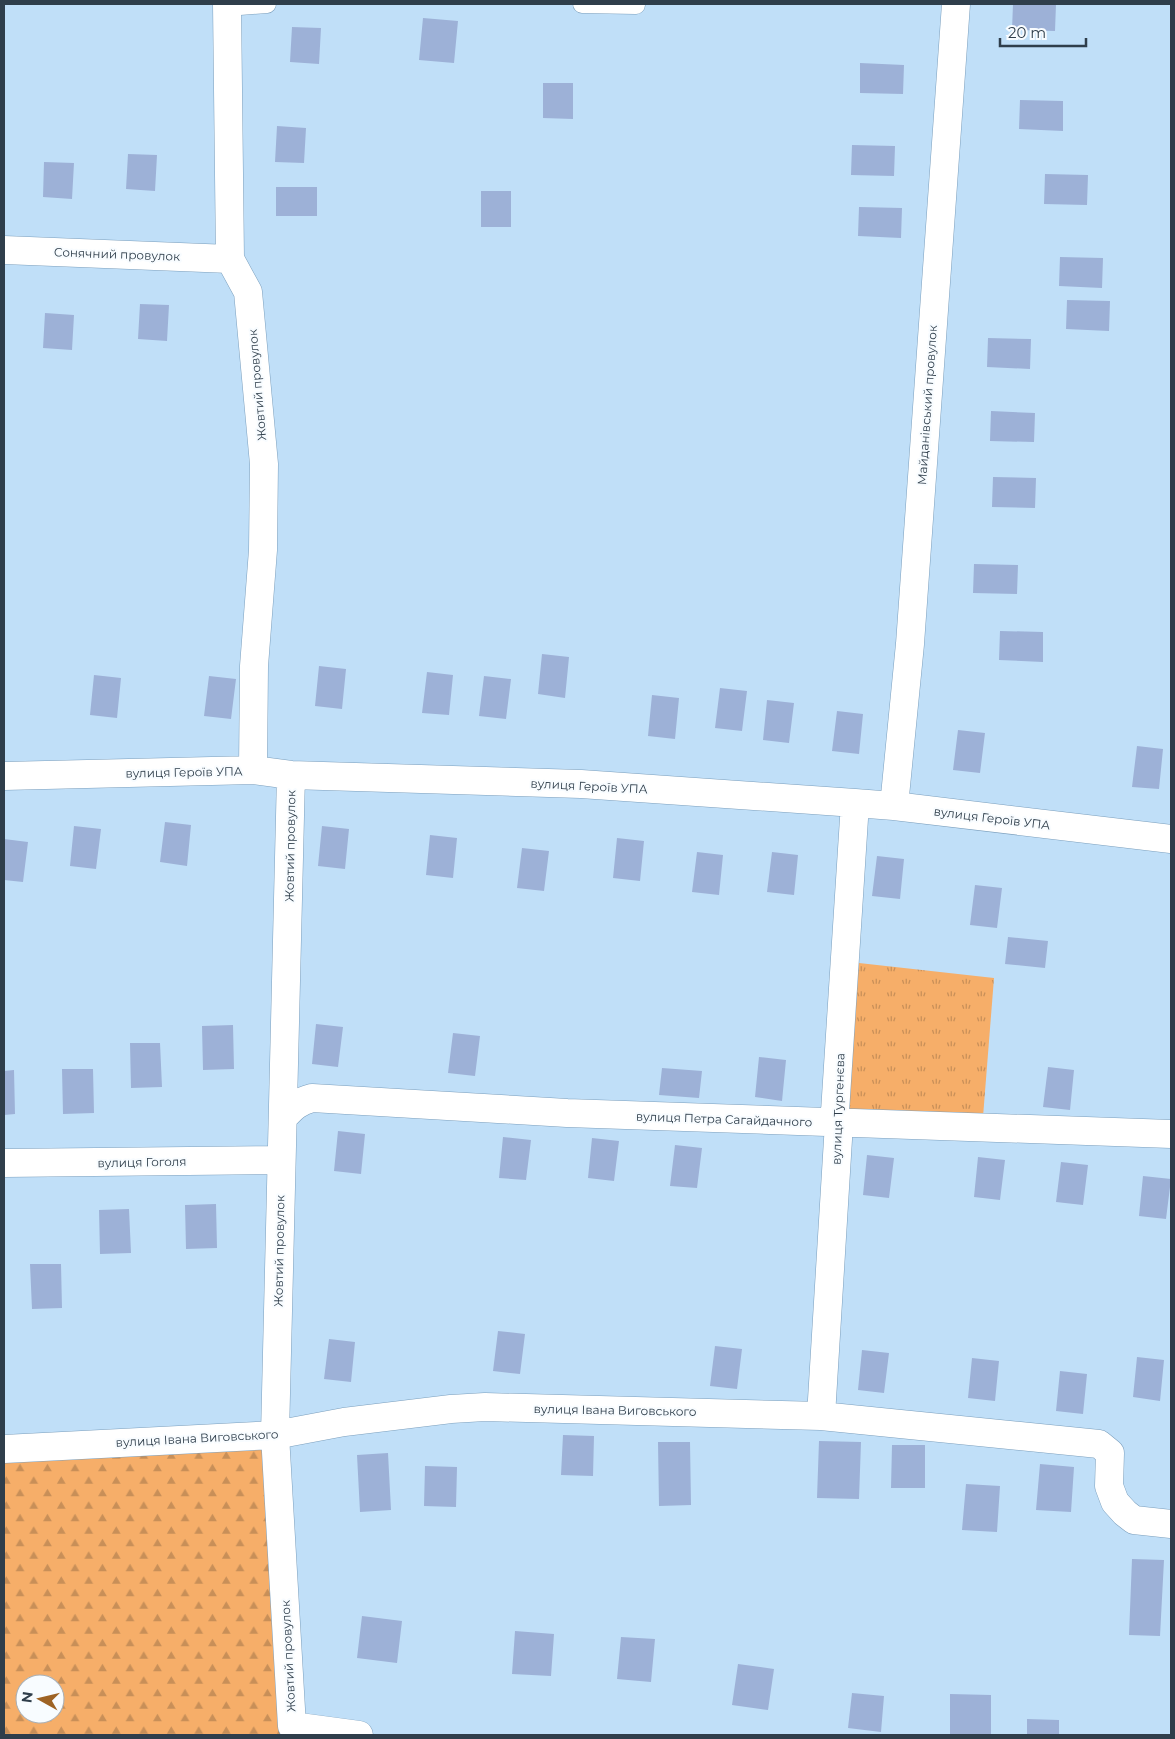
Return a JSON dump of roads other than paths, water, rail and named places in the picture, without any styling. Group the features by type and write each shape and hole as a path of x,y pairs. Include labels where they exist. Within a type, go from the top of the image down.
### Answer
{"street":[{"name":"Майданівський провулок","path":"894,806 910,644 956,4"},
{"name":"Жовтий провулок","path":"227,5 230,258 248,292 264,464 263,550 254,666 253,770"},
{"name":"Сонячний провулок","path":"4,250 230,258"},
{"name":"вулиця Героїв УПА","path":"4,776 253,770 291,775 581,784 894,806 1171,839"},
{"name":"Жовтий провулок","path":"291,775 275,1434 292,1726 359,1735"},
{"name":"вулиця Тургенєва","path":"821,1416 838,1123 835,1112 855,804"},
{"name":"вулиця Петра Сагайдачного","path":"283,1118 295,1105 312,1098 567,1113 1171,1134"},
{"name":"вулиця Гоголя","path":"4,1163 281,1160"},
{"name":"вулиця Івана Виговського","path":"4,1449 275,1434 344,1422 451,1409 485,1407 821,1416 1099,1444 1110,1453 1109,1486 1116,1502 1124,1513 1134,1520 1171,1524"}],"lane":[{"path":"227,5 267,4"},
{"path":"582,4 636,6"}]}
